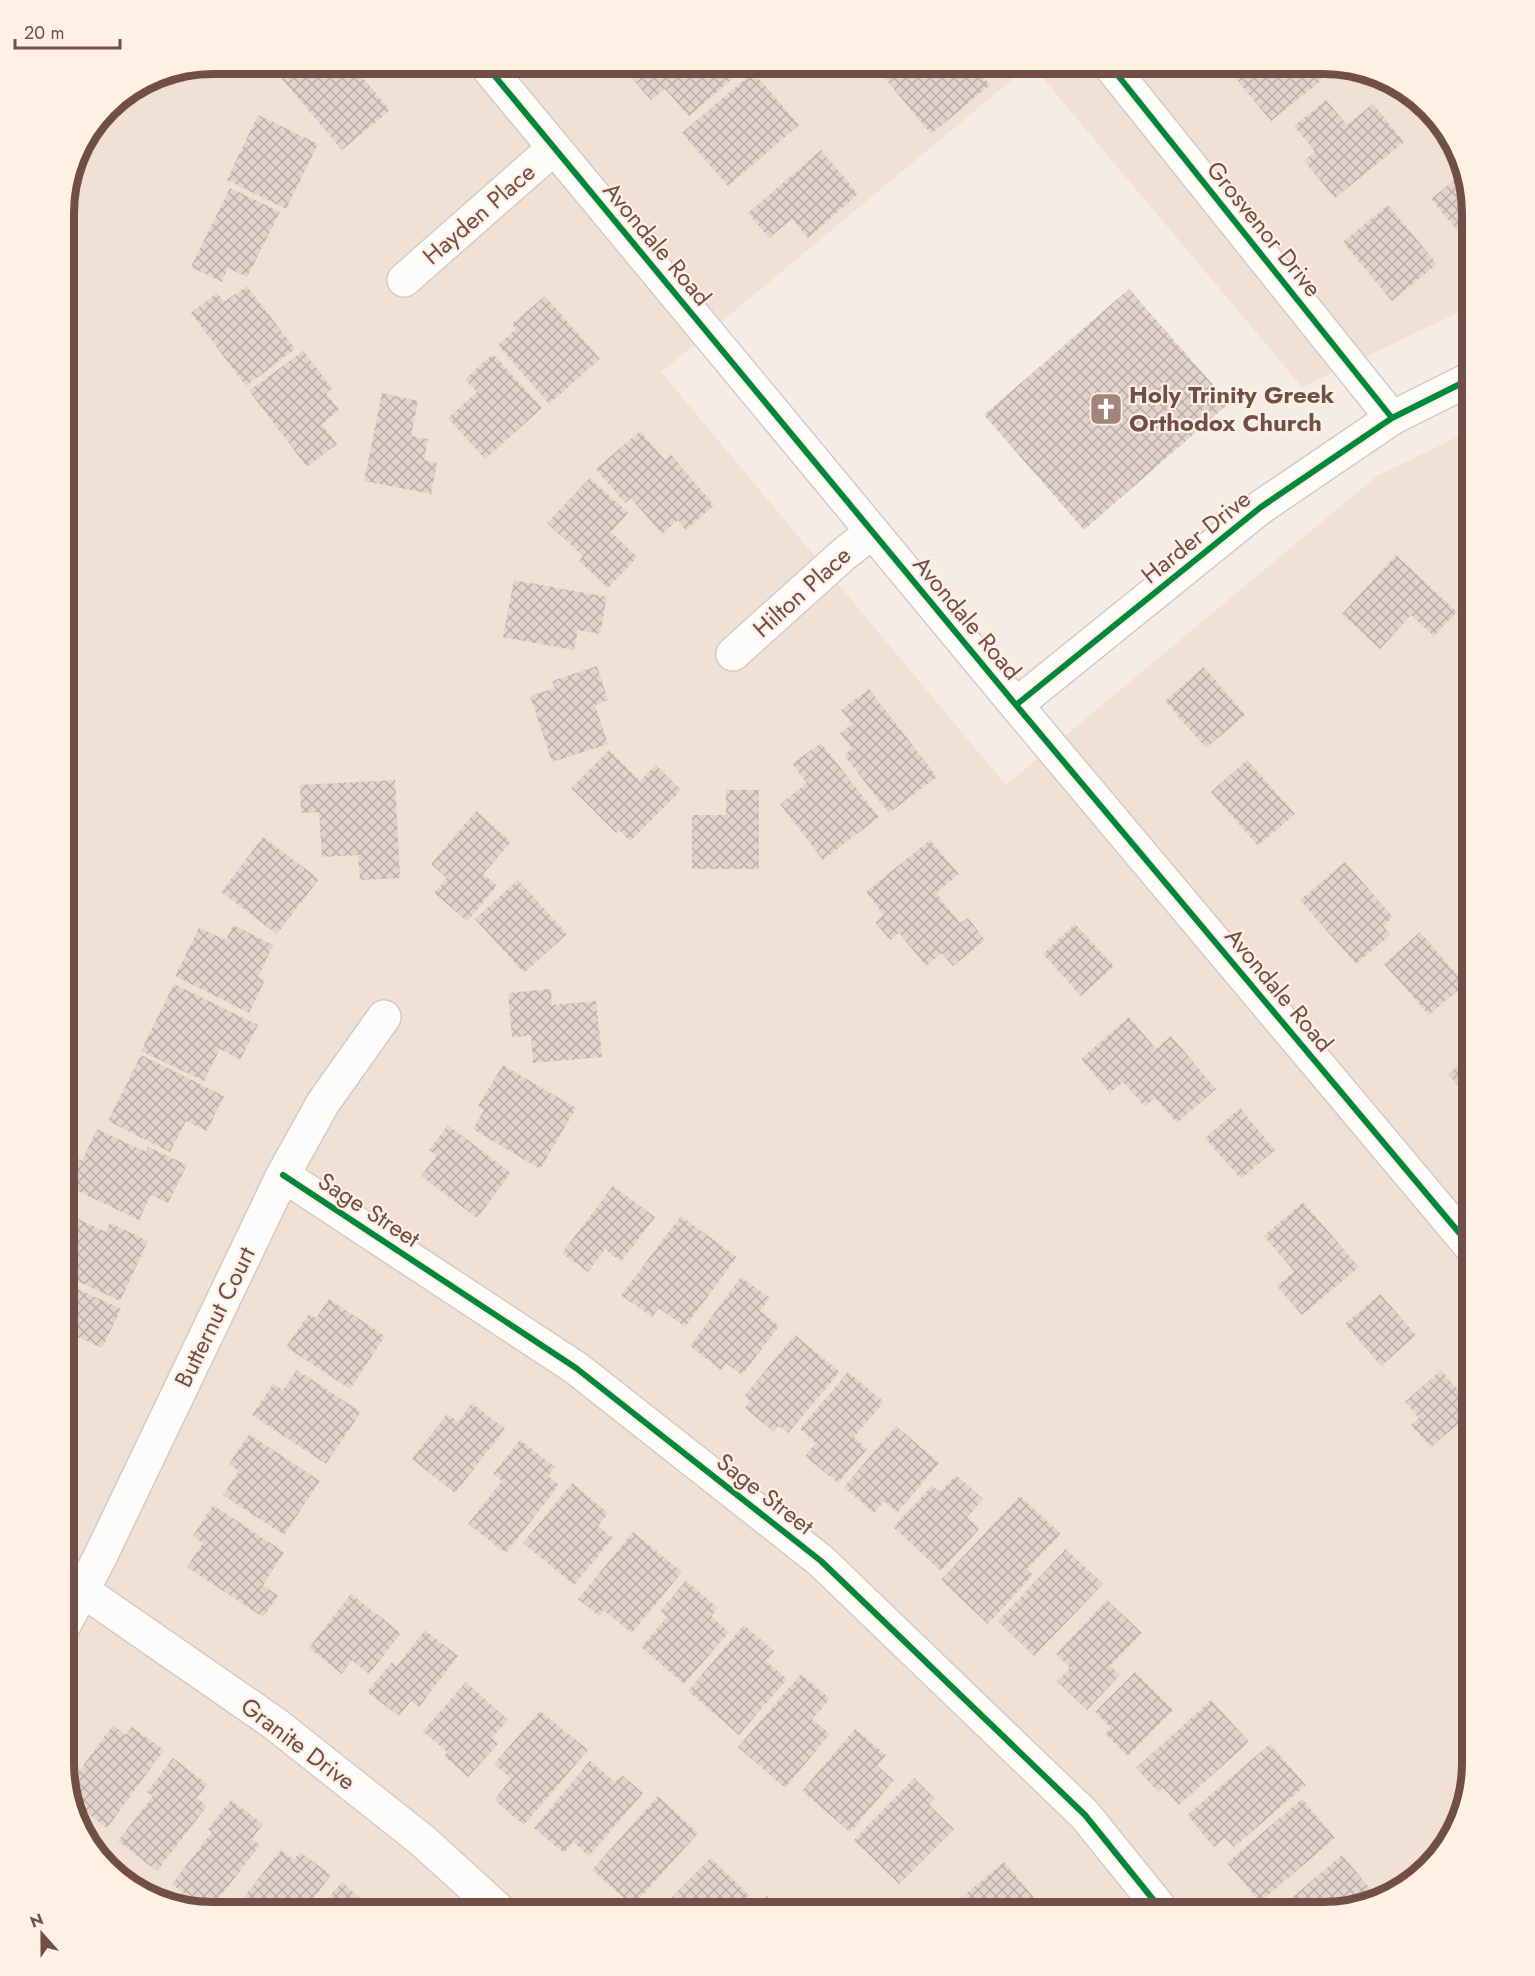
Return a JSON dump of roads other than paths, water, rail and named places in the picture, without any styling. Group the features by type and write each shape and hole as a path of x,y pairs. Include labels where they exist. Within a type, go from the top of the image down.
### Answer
{"street":[{"name":"Avondale Road","path":"493,74 1016,705 1462,1236"},
{"name":"Grosvenor Drive","path":"1117,74 1392,418"},
{"name":"Hayden Place","path":"404,280 554,148"},
{"name":"Harder Drive","path":"1016,705 1261,507 1392,418 1462,383"},
{"name":"Hilton Place","path":"733,654 843,554 872,532"},
{"name":"Butternut Court","path":"74,1606 100,1557 284,1175 323,1103 384,1017"},
{"name":"Sage Street","path":"284,1175 576,1368 821,1561 1085,1815 1155,1902"},
{"name":"Granite Drive","path":"82,1590 274,1723 423,1841 490,1902"}],"place":[{"name":"Holy Trinity Greek Orthodox Church","path":"1106,409"}]}
